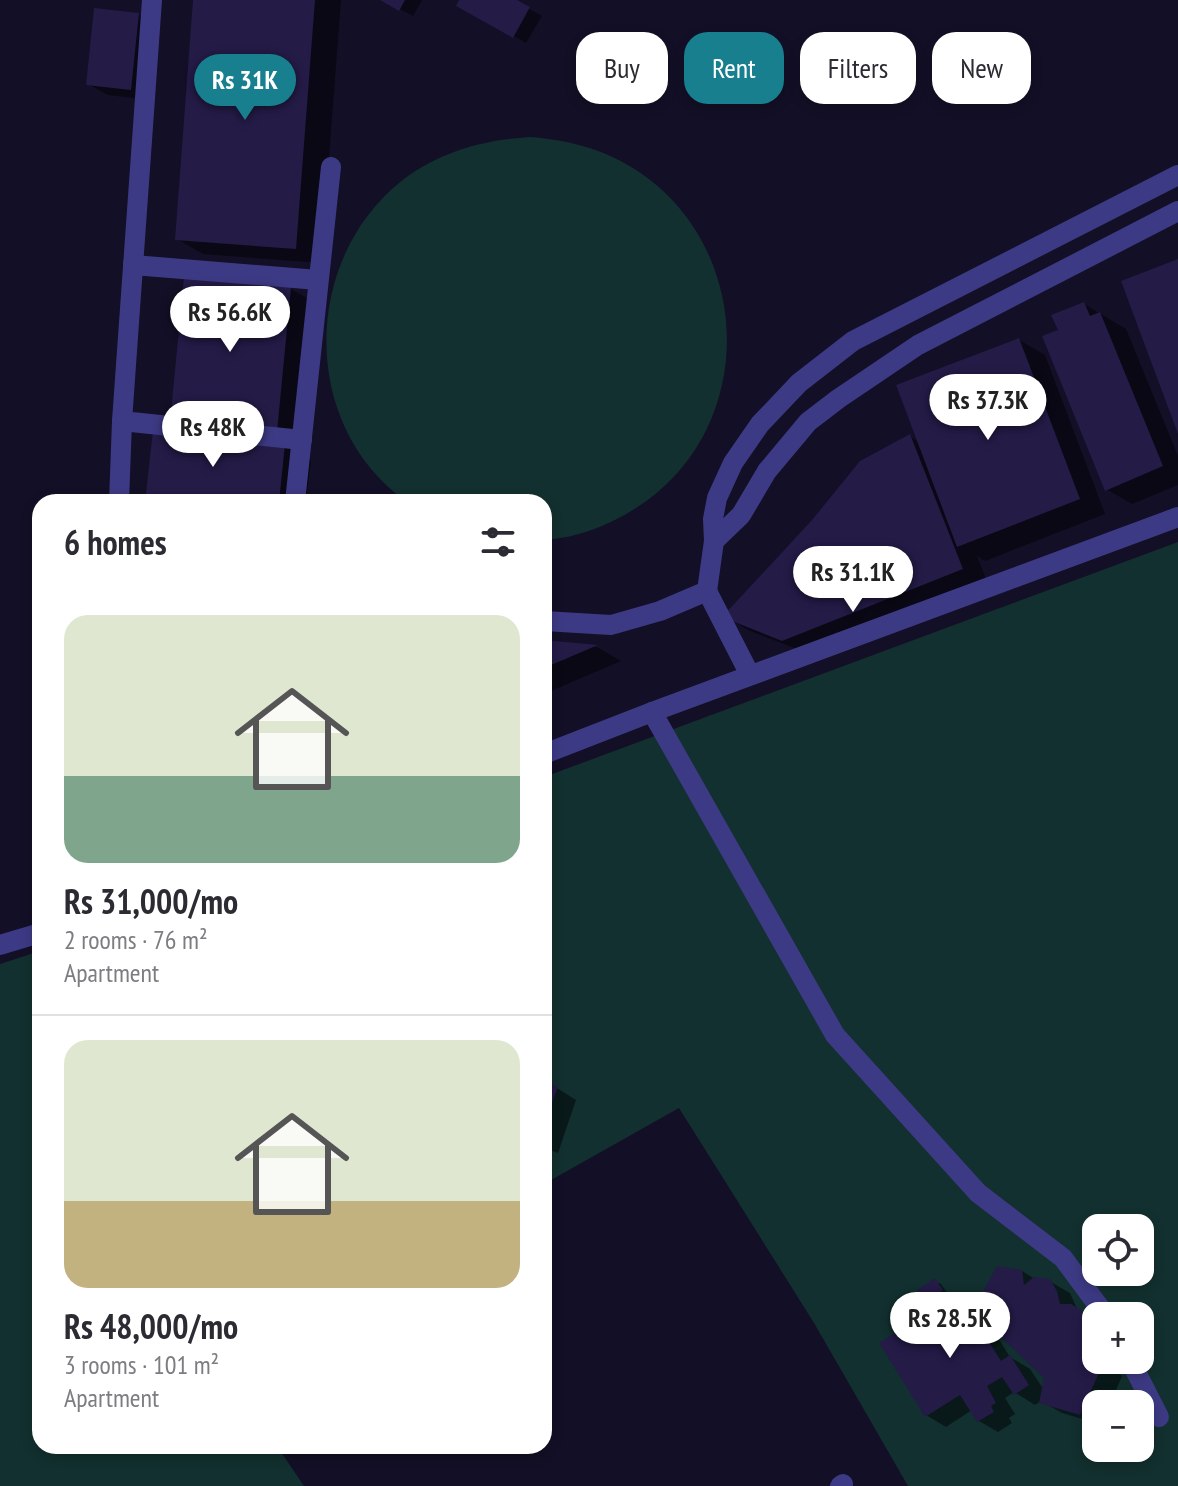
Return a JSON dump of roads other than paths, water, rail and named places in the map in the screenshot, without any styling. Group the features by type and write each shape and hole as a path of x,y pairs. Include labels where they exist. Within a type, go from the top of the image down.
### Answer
{"street":[{"path":"119,494 152,0"},
{"path":"296,494 331,167"},
{"path":"750,675 707,591 717,498 733,463 760,424 799,383 853,341 1178,175"},
{"path":"714,541 741,515 767,471 808,422 838,399 918,345 1178,211"},
{"path":"133,265 318,280"},
{"path":"970,281 983,312"},
{"path":"122,421 302,440"},
{"path":"552,751 1178,517"},
{"path":"552,621 611,625 660,611 707,591"},
{"path":"652,712 835,1035 978,1193 1063,1258 1096,1302"},
{"path":"0,945 32,935"},
{"path":"1137,1374 1159,1417"}]}
